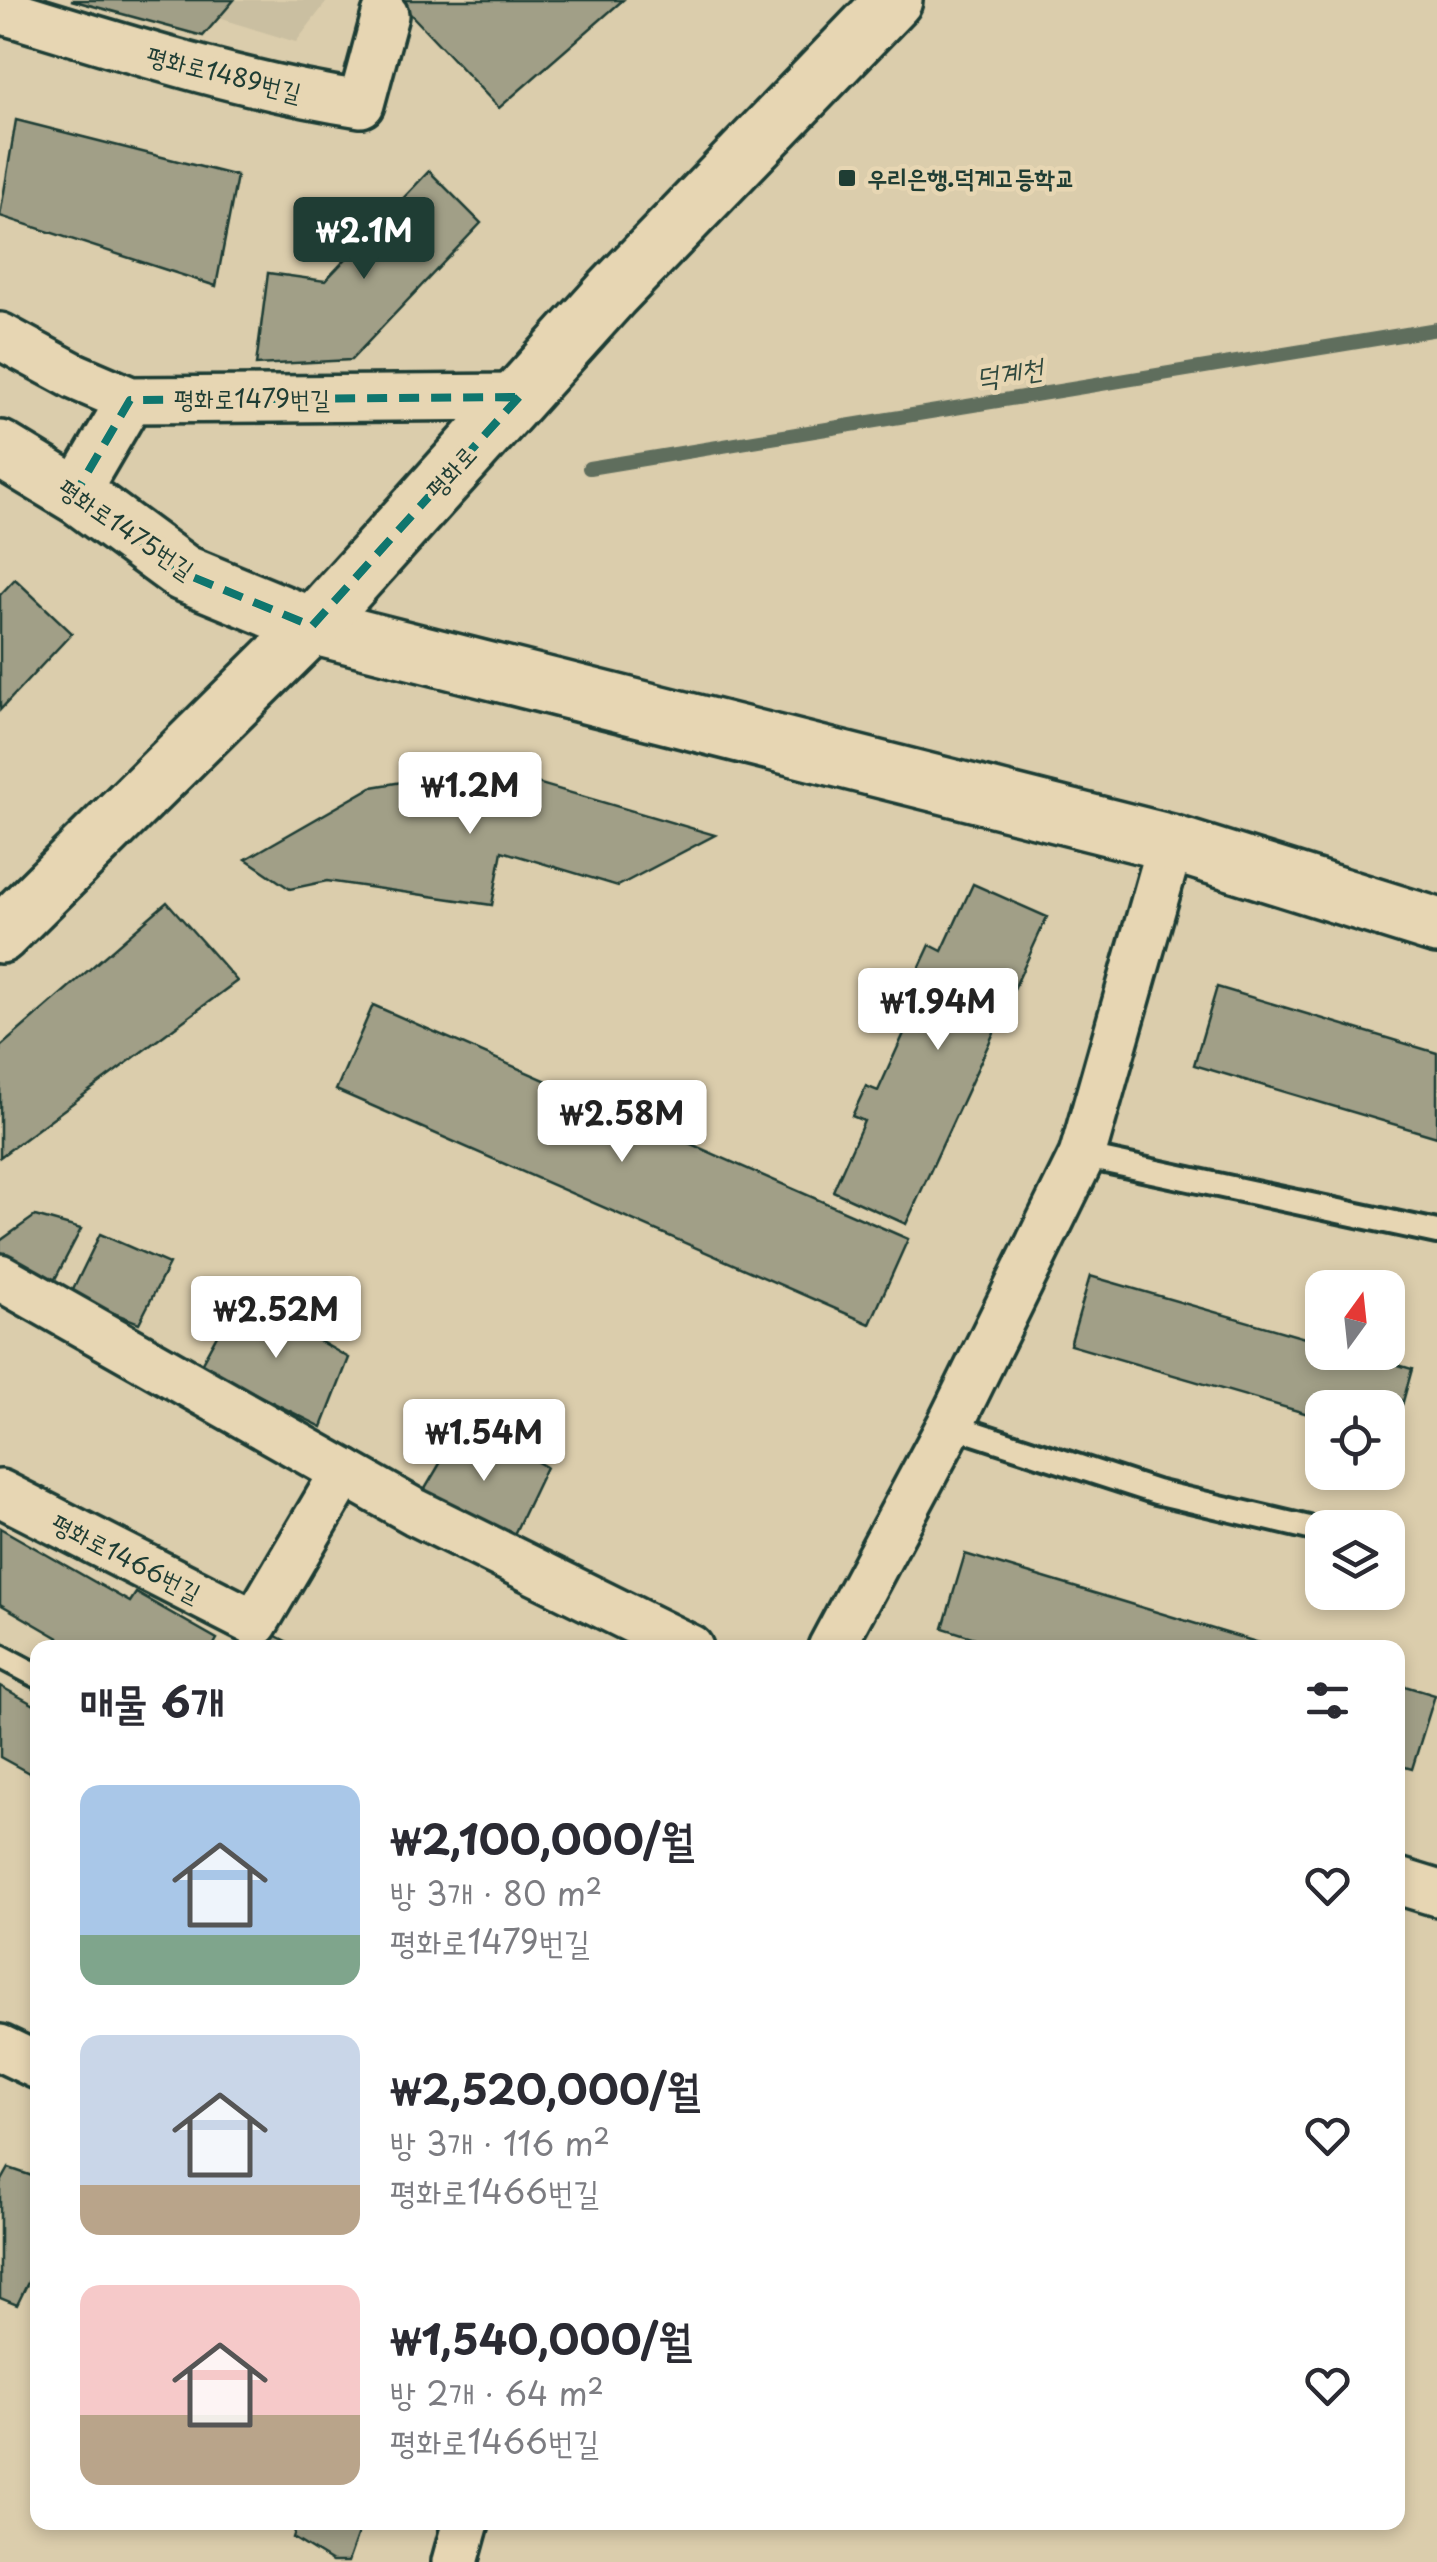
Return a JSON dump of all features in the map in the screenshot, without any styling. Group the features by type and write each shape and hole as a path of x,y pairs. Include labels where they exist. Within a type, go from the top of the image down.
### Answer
{"main road":[{"name":"평화로","path":"0,935 312,626 611,294 894,0"},
{"name":"평화로1475번길","path":"0,449 75,494 183,573 312,626 1172,843 1437,926"}],"street":[{"name":"평화로1489번길","path":"0,10 163,60 301,94 361,104 385,15"},
{"name":"평화로1479번길","path":"0,336 74,376 130,400 519,397"},
{"path":"75,494 130,400"},
{"path":"835,1640 950,1424 1082,1156 1172,843"},
{"path":"0,1277 415,1512 674,1640"},
{"name":"평화로1466번길","path":"0,1493 255,1624 344,1472"},
{"path":"1405,1883 1437,1893"},
{"path":"0,2048 30,2062"},
{"path":"455,2562 464,2530"}],"lane":[{"path":"1082,1156 1437,1232"},
{"path":"950,1424 1156,1492 1305,1526"},
{"path":"0,1656 30,1672"}],"highlighted area":[{"path":"519,397 312,626 183,573 75,494 130,400"}],"shaded area":[{"path":"159,0 328,0 296,42"}],"building":[{"path":"71,0 234,0 203,36"},
{"path":"406,0 623,0 499,108 401,4"},
{"path":"16,120 237,176 216,286 0,216"},
{"path":"429,171 481,223 351,360 256,365 268,273 325,281"},
{"path":"15,579 72,633 0,710 0,595"},
{"path":"486,768 715,835 618,886 502,851 492,905 327,881 290,889 246,859 372,787"},
{"path":"973,884 1047,917 906,1224 833,1191 864,1121 852,1116 866,1086 878,1091 929,978 917,973 930,945 942,951"},
{"path":"167,902 237,981 0,1157 0,1047"},
{"path":"1217,987 1437,1053 1437,1137 1194,1065"},
{"path":"373,1005 908,1239 870,1324 336,1090"},
{"path":"35,1216 81,1229 54,1281 0,1252 0,1241"},
{"path":"100,1234 169,1264 139,1323 70,1296"},
{"path":"1090,1276 1305,1338 1305,1370 1412,1369 1405,1394 1405,1390 1305,1390 1305,1413 1070,1345"},
{"path":"239,1295 349,1358 322,1427 200,1366"},
{"path":"465,1421 546,1467 508,1547 419,1499"},
{"path":"0,1528 130,1602 136,1593 217,1639 62,1640 0,1604"},
{"path":"965,1554 1250,1640 981,1640 943,1628"},
{"path":"264,1630 284,1640 259,1640"},
{"path":"0,1686 30,1703 30,1774 0,1757"},
{"path":"1405,1686 1435,1695 1412,1769 1405,1767"},
{"path":"9,2168 30,2175 30,2278 17,2305 0,2298 0,2184"},
{"path":"296,2530 359,2530 348,2562 332,2562 293,2538"}],"waterway":[{"name":"덕계천","path":"589,468 1437,329"}],"place":[{"name":"우리은행.덕계고등학교","path":"847,178"}]}
